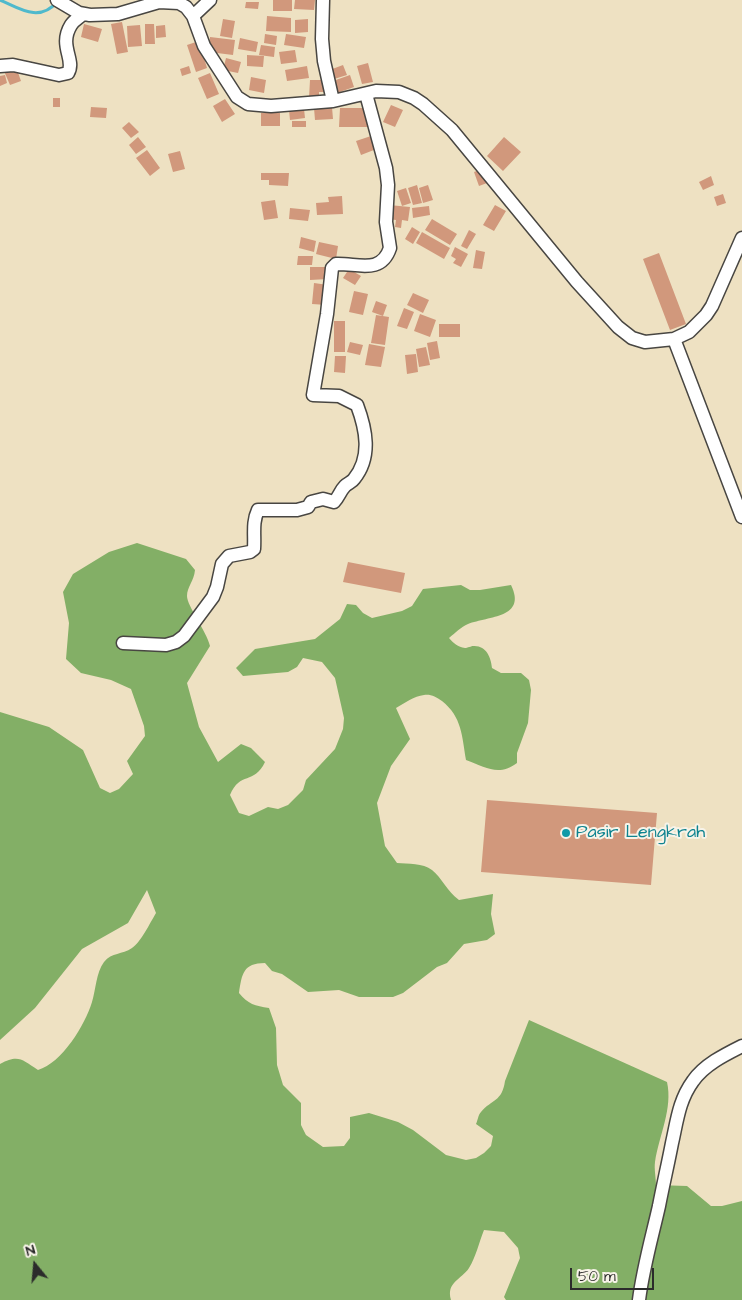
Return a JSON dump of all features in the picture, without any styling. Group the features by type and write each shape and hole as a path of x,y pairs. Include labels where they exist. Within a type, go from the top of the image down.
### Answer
{"street":[{"path":"57,0 83,14 105,16 153,3 173,2 186,7 193,16 204,46 242,102 257,106 333,101 376,92 399,92 414,98 452,130 577,282 618,328 636,341 655,342 674,338 689,332 706,315 742,238"},
{"path":"193,16 210,0"},
{"path":"323,0 322,38 324,62 333,101"},
{"path":"0,66 13,65 59,75 68,73 70,62 66,48 67,35 70,26 83,14"},
{"path":"122,643 166,645 176,642 191,628 218,587 222,564 229,556 250,552 254,549 252,529 258,510 297,510 308,507 311,502 323,499 334,502 345,486 353,481 362,466 366,449 365,424 357,405 339,396 313,395 332,268 336,264 372,266 385,257 390,248 386,222 388,184 386,168 366,94"},
{"path":"674,338 742,517"},
{"path":"639,1300 641,1283 678,1113 685,1094 702,1071 724,1055 742,1046"}],"green space":[{"path":"137,543 186,559 195,570 187,596 193,613 210,646 187,683 199,727 218,762 241,744 251,748 265,762 256,773 238,783 230,795 239,813 249,816 268,807 278,809 288,805 303,790 306,780 335,749 343,729 344,718 335,678 322,662 303,658 297,667 288,672 243,676 236,668 255,649 315,639 340,619 347,604 356,605 363,613 372,618 402,611 412,606 423,589 461,585 470,590 480,590 511,585 515,596 514,604 510,610 495,617 468,624 460,628 449,638 462,647 481,647 487,652 492,668 501,673 521,673 529,680 531,690 528,723 517,753 517,763 498,770 486,768 466,760 460,728 449,707 436,697 429,695 420,696 396,708 410,739 391,766 377,803 385,846 397,863 415,864 432,870 459,900 493,894 491,914 495,934 487,940 464,944 447,963 437,967 403,993 393,997 359,997 339,990 308,992 282,974 272,971 265,963 248,967 241,980 239,993 252,1004 269,1008 276,1028 277,1065 283,1085 301,1103 301,1125 306,1135 323,1147 344,1146 350,1138 350,1117 369,1113 398,1122 413,1130 446,1155 466,1160 476,1158 491,1146 493,1136 476,1124 480,1113 502,1093 529,1020 667,1082 667,1112 655,1162 656,1185 687,1186 711,1206 722,1206 742,1201 742,1300 506,1300 504,1297 520,1258 518,1248 504,1232 484,1230 469,1268 452,1285 451,1300 0,1300 0,1064 16,1059 24,1061 38,1070 56,1060 78,1032 89,1011 99,971 104,962 135,945 156,913 147,890 128,923 82,949 35,1008 0,1040 0,712 49,727 83,750 100,788 110,793 119,789 133,774 127,761 145,736 144,726 131,689 111,680 81,673 66,659 69,623 63,592 73,574 109,552"}],"building":[{"path":"273,0 292,0 292,11 273,11"},
{"path":"295,0 315,0 314,10 294,9"},
{"path":"246,2 259,2 258,9 245,8"},
{"path":"267,16 291,18 291,32 266,31"},
{"path":"223,19 235,21 232,38 220,36"},
{"path":"308,19 308,32 295,33 295,20"},
{"path":"122,22 128,52 117,54 111,24"},
{"path":"84,24 102,29 98,42 81,37"},
{"path":"145,24 154,24 155,44 145,44"},
{"path":"140,25 142,46 128,47 127,26"},
{"path":"165,25 166,37 156,38 156,26"},
{"path":"265,34 277,36 276,45 264,43"},
{"path":"286,34 306,37 304,48 284,45"},
{"path":"210,37 235,40 233,55 209,52"},
{"path":"240,38 258,42 256,52 238,49"},
{"path":"199,41 207,68 196,72 187,45"},
{"path":"261,45 275,47 274,57 259,55"},
{"path":"295,50 297,62 281,64 279,52"},
{"path":"247,55 264,56 263,67 247,66"},
{"path":"226,58 241,62 238,73 223,70"},
{"path":"368,63 373,82 362,84 357,66"},
{"path":"343,65 347,75 331,80 327,71"},
{"path":"189,66 191,73 182,76 180,69"},
{"path":"307,66 309,78 287,81 285,70"},
{"path":"16,67 21,81 10,85 4,71"},
{"path":"210,73 219,94 207,99 198,78"},
{"path":"5,75 7,83 0,86 0,76"},
{"path":"350,75 354,87 334,94 333,81"},
{"path":"251,77 266,80 264,93 249,90"},
{"path":"310,80 326,80 325,92 319,92 319,98 309,98"},
{"path":"53,98 60,98 60,107 53,107"},
{"path":"225,99 235,114 222,122 213,106"},
{"path":"391,105 403,110 395,127 383,122"},
{"path":"91,107 107,108 106,118 90,117"},
{"path":"332,107 333,119 315,120 314,108"},
{"path":"340,108 369,108 368,127 339,127"},
{"path":"304,109 305,118 290,120 289,110"},
{"path":"261,113 280,113 280,126 261,126"},
{"path":"292,121 306,121 306,127 292,127"},
{"path":"129,122 139,132 131,138 122,128"},
{"path":"374,135 379,148 361,155 356,141"},
{"path":"138,137 146,147 136,154 129,145"},
{"path":"504,137 521,152 503,171 487,156"},
{"path":"147,150 160,168 150,176 136,158"},
{"path":"180,151 185,169 173,172 168,154"},
{"path":"482,169 487,183 479,186 474,172"},
{"path":"261,173 289,173 288,186 269,185 269,180 261,180"},
{"path":"711,176 714,185 703,190 699,182"},
{"path":"417,185 422,203 413,205 408,188"},
{"path":"428,185 433,200 423,203 419,188"},
{"path":"406,188 411,203 402,206 397,191"},
{"path":"723,194 726,203 717,206 714,197"},
{"path":"342,196 343,214 317,215 316,203 329,202 328,197"},
{"path":"275,200 278,218 264,220 261,202"},
{"path":"389,205 410,207 408,221 402,220 401,228 395,227 396,220 388,219"},
{"path":"495,205 506,211 494,231 483,225"},
{"path":"429,206 430,215 413,218 412,208"},
{"path":"290,208 310,210 308,221 289,219"},
{"path":"432,219 457,234 450,245 425,230"},
{"path":"412,227 420,232 413,244 405,239"},
{"path":"469,230 476,234 467,249 461,246"},
{"path":"422,232 450,248 444,259 416,243"},
{"path":"301,237 316,241 314,252 299,248"},
{"path":"319,242 338,246 336,259 316,254"},
{"path":"455,247 468,254 461,267 453,263 456,259 451,256"},
{"path":"476,250 485,252 482,269 473,268"},
{"path":"659,253 686,324 670,330 643,259"},
{"path":"298,256 313,256 312,265 297,265"},
{"path":"310,267 328,267 328,279 310,280"},
{"path":"349,269 361,276 355,285 343,278"},
{"path":"314,283 328,285 327,305 312,304"},
{"path":"354,291 368,294 363,315 349,312"},
{"path":"413,293 429,300 423,313 407,305"},
{"path":"376,301 387,305 383,316 372,312"},
{"path":"404,308 414,312 407,329 397,326"},
{"path":"420,314 436,320 430,337 414,331"},
{"path":"376,315 389,317 385,345 371,343"},
{"path":"334,321 345,321 345,352 334,352"},
{"path":"439,324 460,324 460,337 439,337"},
{"path":"437,341 440,358 430,360 427,343"},
{"path":"350,342 363,345 360,355 347,352"},
{"path":"369,344 385,347 381,367 365,365"},
{"path":"426,347 430,365 419,367 416,349"},
{"path":"416,354 418,372 407,374 405,355"},
{"path":"335,356 346,356 345,373 334,372"},
{"path":"348,562 405,573 401,593 343,582"},
{"path":"487,800 657,813 651,885 481,872"}],"waterway":[{"path":"0,0 22,10 36,13 43,12 57,2"}],"place":[{"name":"Pasir Lengkrah","path":"566,833"}]}
